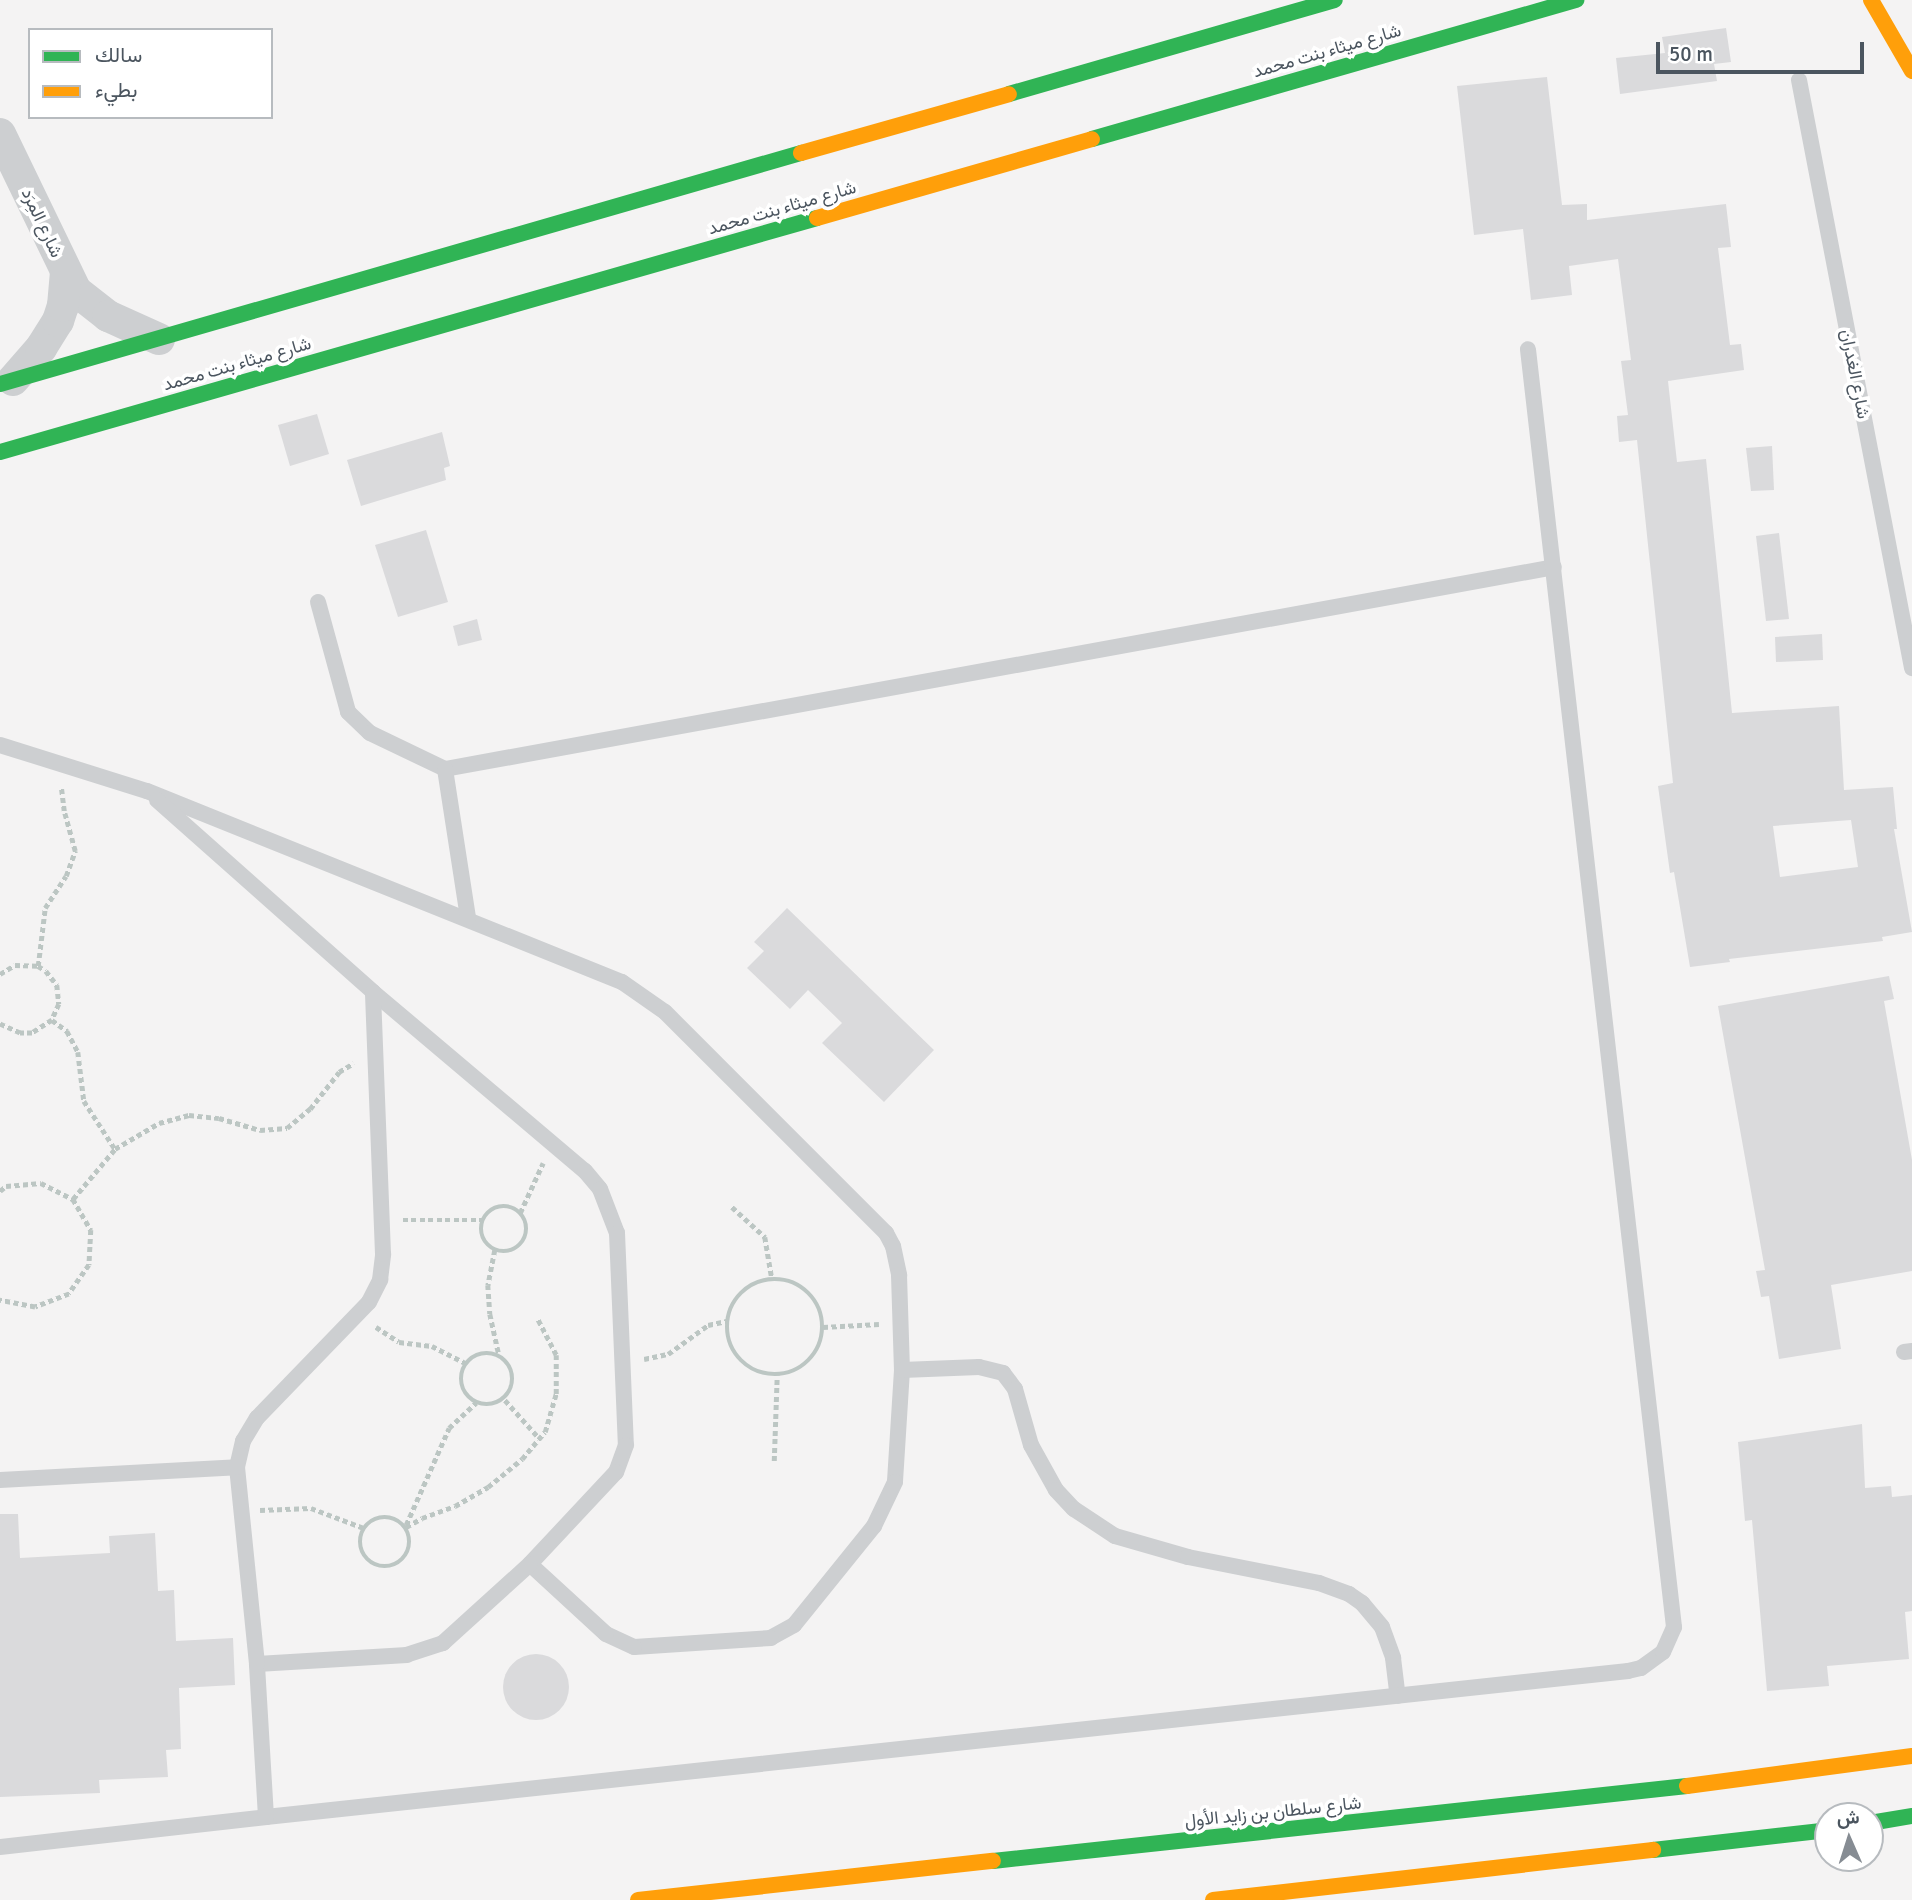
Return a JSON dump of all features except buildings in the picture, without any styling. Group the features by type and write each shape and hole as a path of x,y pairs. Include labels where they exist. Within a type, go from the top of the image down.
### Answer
{"main road":[{"path":"7,382 1335,0"},
{"name":"شارع ميثاء بنت محمد","path":"0,452 1576,0"},
{"path":"1871,0 1912,71"},
{"name":"شارع سلطان بن زايد الأول","path":"638,1900 1762,1778 1912,1756"},
{"path":"1884,1821 1912,1816"},
{"path":"1213,1900 1814,1832"}],"street":[{"name":"شارع المِرَد","path":"0,134 76,291 108,316 159,339"},
{"name":"شارع المِرَد","path":"7,382 41,348 58,321 63,306 66,274"}],"lane":[{"name":"شارع الغدران","path":"1799,80 1912,668"},
{"path":"0,1847 1641,1668 1663,1652 1674,1627 1528,349"},
{"path":"318,602 348,712 370,733 445,769 1553,567"},
{"path":"0,745 147,791 622,982 665,1012 886,1233 897,1260 901,1323 898,1465 890,1497 874,1526 794,1625 783,1633 758,1639 634,1647 606,1633 530,1564"},
{"path":"445,769 468,918"},
{"path":"147,791 373,992 585,1171 600,1189 611,1210 617,1233 626,1430 622,1459 615,1472 530,1564 454,1636 432,1650 407,1656 257,1664"},
{"path":"266,1818 257,1664 237,1467 243,1441 257,1418 369,1302 380,1280 383,1254 373,992"},
{"path":"902,1370 979,1367 1003,1373 1015,1389 1031,1445 1056,1490 1074,1509 1115,1536 1188,1558 1319,1583 1349,1594 1362,1603 1382,1627 1393,1658 1398,1696"},
{"path":"0,1480 237,1467"}],"path":[{"path":"38,966 45,908 66,876 75,850 64,811 61,764"},
{"path":"0,974 15,965 38,966 46,971 57,985 59,1004 52,1020 32,1033 20,1033 0,1024"},
{"path":"52,1020 67,1031 78,1052 84,1101 115,1149"},
{"path":"73,1199 115,1149 159,1123 189,1115 219,1118 260,1130 287,1128 310,1109 339,1072 354,1063 375,1061"},
{"path":"482,1220 482,1237 495,1250 512,1250 520,1245 526,1229 520,1213 552,1143"},
{"path":"0,1191 6,1186 41,1183 73,1199 90,1230 89,1265 69,1294 36,1307 0,1300"},
{"path":"382,1220 482,1220 495,1208 504,1206 520,1213"},
{"path":"733,1207 765,1237 772,1279"},
{"path":"495,1250 488,1285 489,1314 499,1356 513,1371 514,1381 505,1399 485,1406 476,1403 463,1390 461,1372 466,1363 481,1353 499,1356"},
{"path":"772,1279 797,1285 807,1292 821,1314 823,1327 817,1350 810,1360 789,1373 777,1375 754,1371 743,1364 730,1345 727,1321 729,1310 742,1292 751,1285 772,1279"},
{"path":"358,1313 398,1342 432,1346 466,1363"},
{"path":"406,1527 455,1506 488,1487 522,1459 545,1432 556,1394 556,1354 537,1318"},
{"path":"623,1360 668,1354 708,1325 727,1321"},
{"path":"823,1327 901,1323"},
{"path":"774,1461 777,1375"},
{"path":"505,1399 540,1439"},
{"path":"406,1527 389,1517 379,1517 364,1528 360,1538 365,1556 381,1567 391,1566 406,1555 410,1546 406,1527 449,1428 476,1403"},
{"path":"242,1512 311,1508 364,1528"}],"traffic: fast":[{"path":"1009,94 1335,0"},
{"path":"1092,139 1576,0"},
{"path":"0,384 801,153"},
{"path":"0,452 817,218"},
{"path":"993,1861 1687,1786"},
{"path":"1884,1821 1912,1816"},
{"path":"1653,1850 1814,1832"}],"traffic: slow":[{"path":"1871,0 1912,71"},
{"path":"801,153 1009,94"},
{"path":"817,218 1092,139"},
{"path":"1687,1786 1912,1756"},
{"path":"1213,1900 1653,1850"},
{"path":"638,1900 993,1861"}]}
